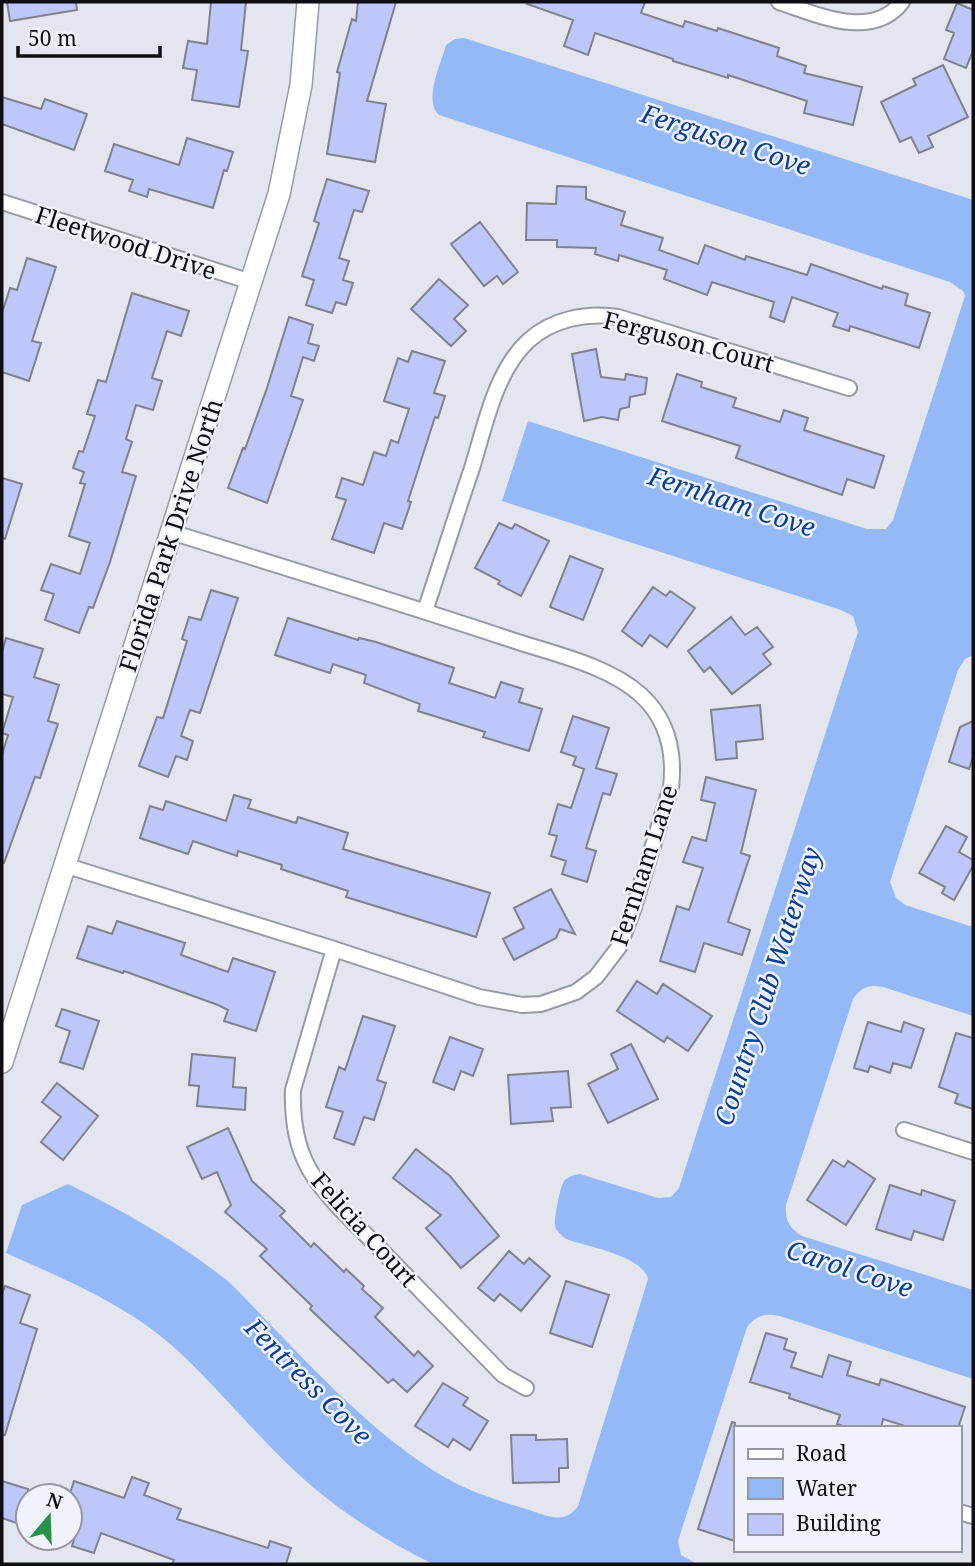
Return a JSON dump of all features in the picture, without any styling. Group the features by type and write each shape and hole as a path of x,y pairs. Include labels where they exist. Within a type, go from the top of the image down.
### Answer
{"street":[{"name":"Florida Park Drive North","path":"2,1062 279,194 301,85 308,2"},
{"path":"779,2 830,18 854,22 883,17 902,2"},
{"name":"Fleetwood Drive","path":"2,202 251,282"},
{"name":"Ferguson Court","path":"425,611 497,391 516,355 527,342 549,327 563,320 594,315 618,317 849,388"},
{"name":"Fernham Lane","path":"65,865 501,1003 522,1005 541,1004 576,992 596,977 619,947 633,910 671,787 672,751 667,734 650,704 628,685 610,673 425,611 172,532"},
{"name":"Felicia Court","path":"334,949 293,1090 295,1137 302,1154 314,1177 355,1223 503,1375 526,1388"},
{"path":"904,1130 973,1152"}],"water":[{"path":"464,38 973,200 973,655 965,659 958,670 890,882 896,898 905,905 973,927 973,1016 883,987 869,986 859,992 853,999 786,1210 789,1223 802,1236 973,1290 973,1379 780,1316 758,1317 747,1327 678,1541 681,1555 697,1564 433,1564 362,1523 311,1486 158,1334 96,1295 6,1253 22,1205 68,1184 151,1228 229,1282 332,1388 388,1437 446,1478 485,1496 547,1516 567,1516 578,1506 648,1279 644,1271 625,1258 566,1239 559,1233 555,1222 561,1189 566,1179 580,1174 658,1198 671,1197 679,1188 858,632 853,616 841,610 502,501 528,421 867,529 886,529 893,520 965,296 963,291 950,282 439,115 433,100 437,72 446,45 455,39"}],"building":[{"path":"7,2 76,2 77,10 10,21"},
{"path":"211,2 246,2 241,50 248,51 239,107 192,100 197,70 183,68 188,41 207,44"},
{"path":"358,2 396,2 367,101 386,104 375,162 327,154 340,73 337,72 352,19 356,21"},
{"path":"645,2 641,13 683,27 685,21 717,31 718,28 779,48 777,56 806,66 804,73 862,87 853,125 804,113 807,101 728,75 728,78 673,61 595,33 588,55 564,46 573,20 527,4"},
{"path":"957,3 973,10 973,51 966,68 944,59 954,33 946,30"},
{"path":"943,65 968,117 928,136 933,147 919,153 911,137 900,142 881,102 916,85 913,79"},
{"path":"2,97 41,109 45,99 87,114 74,150 2,124"},
{"path":"187,138 233,152 227,171 224,170 213,208 149,189 147,197 129,191 133,180 105,171 114,144 179,165"},
{"path":"327,179 369,191 362,212 354,210 339,258 349,261 343,280 353,283 346,305 336,302 332,313 306,305 314,280 302,276 319,223 314,221"},
{"path":"557,186 586,187 586,199 625,212 621,225 663,238 659,250 698,264 705,245 745,260 746,256 807,275 811,264 882,289 883,286 908,294 905,305 930,313 919,348 850,326 849,331 833,326 838,313 792,297 784,322 770,317 774,302 712,282 707,295 664,279 667,270 619,255 618,261 595,254 596,248 557,247 557,240 526,240 527,203 556,204"},
{"path":"480,222 518,272 503,284 497,276 484,286 451,244"},
{"path":"27,258 56,267 32,341 41,343 29,381 2,372 2,313 10,288 17,290"},
{"path":"439,279 468,305 454,319 466,331 451,346 411,309"},
{"path":"132,293 189,311 181,336 167,331 152,378 162,381 153,410 136,405 126,439 132,442 122,472 136,476 110,562 93,608 89,607 79,633 45,620 54,594 41,590 51,564 80,574 90,543 69,536 85,484 80,483 84,472 73,468 79,451 83,452 95,416 87,414 98,380 106,382"},
{"path":"289,317 313,325 308,343 319,346 314,361 303,357 291,396 303,400 267,503 228,488 267,388"},
{"path":"596,349 601,377 625,380 626,374 647,378 645,394 630,397 629,407 620,409 618,420 602,417 584,421 572,354"},
{"path":"412,351 445,361 434,393 445,396 438,418 435,417 408,501 411,502 402,529 384,523 374,553 332,539 346,500 336,497 342,478 363,485 374,452 386,456 391,440 398,443 409,409 384,401 398,358 408,362"},
{"path":"677,374 702,382 701,387 736,398 733,407 780,422 784,410 808,418 804,430 884,456 874,488 847,479 842,495 736,458 740,446 662,421"},
{"path":"2,478 22,484 5,539 2,538"},
{"path":"499,523 512,529 515,524 549,541 521,596 475,568"},
{"path":"570,556 603,569 583,620 550,607"},
{"path":"653,587 666,596 670,591 695,608 667,647 650,635 642,646 622,631"},
{"path":"211,590 238,598 200,713 190,710 181,736 193,741 187,760 176,756 168,777 139,766 157,717 163,718 187,641 182,639 189,617 201,620"},
{"path":"731,617 745,635 757,627 773,647 763,654 771,664 732,694 710,667 704,672 688,651"},
{"path":"288,618 358,640 376,642 454,668 449,683 495,698 501,682 523,689 519,702 542,709 529,751 483,737 485,732 418,711 420,704 364,683 366,675 333,664 330,673 275,655"},
{"path":"6,638 43,649 34,677 59,685 48,721 58,724 40,778 35,777 2,863 2,755 8,735 2,733 13,697 2,694 2,652"},
{"path":"760,705 763,739 736,742 737,758 716,760 711,710"},
{"path":"573,716 609,728 596,768 617,774 610,795 603,793 586,848 596,851 587,882 562,874 566,861 551,856 557,836 549,834 558,804 571,808 584,769 573,765 576,757 561,752"},
{"path":"973,721 973,757 969,769 949,762 960,727"},
{"path":"706,777 756,790 741,853 750,856 728,922 750,930 742,955 704,943 695,972 660,961 677,906 689,910 703,868 683,862 692,837 706,841 715,803 701,800"},
{"path":"234,795 251,800 248,808 296,823 298,817 348,833 343,849 490,893 476,937 346,897 348,891 281,869 282,865 238,851 237,856 193,841 188,854 140,838 150,806 163,810 166,801 226,821"},
{"path":"946,826 967,837 959,852 973,860 973,866 954,900 942,893 945,887 919,873"},
{"path":"551,889 575,934 560,929 556,938 514,960 503,939 524,928 514,908"},
{"path":"117,921 185,943 181,955 228,972 233,958 275,972 256,1031 224,1021 228,1010 218,1005 124,971 123,973 77,958 88,926 112,934"},
{"path":"637,981 657,994 663,984 712,1016 688,1051 667,1037 664,1042 617,1011"},
{"path":"62,1009 99,1021 83,1069 60,1062 70,1031 56,1026"},
{"path":"363,1016 395,1026 377,1080 386,1083 374,1120 364,1117 354,1145 334,1138 343,1112 326,1107 339,1067 345,1070"},
{"path":"868,1022 901,1032 904,1022 924,1029 911,1068 893,1063 890,1073 870,1066 868,1072 854,1068"},
{"path":"956,1033 973,1038 973,1109 955,1103 958,1094 939,1087"},
{"path":"450,1037 483,1049 473,1076 461,1071 454,1090 433,1082"},
{"path":"631,1044 658,1099 608,1123 588,1084 618,1069 611,1054"},
{"path":"192,1054 235,1058 233,1087 246,1088 245,1110 197,1106 199,1086 189,1085"},
{"path":"568,1071 571,1107 551,1108 553,1121 511,1124 508,1075"},
{"path":"57,1083 98,1116 63,1160 41,1142 61,1117 42,1102"},
{"path":"228,1128 252,1181 285,1211 280,1216 311,1247 314,1243 344,1272 346,1269 364,1286 362,1289 383,1308 375,1317 414,1356 418,1351 433,1366 407,1392 393,1379 388,1383 310,1309 312,1306 260,1256 267,1249 225,1212 231,1205 217,1172 202,1179 187,1147"},
{"path":"416,1149 450,1176 499,1236 461,1268 426,1228 441,1215 393,1178"},
{"path":"833,1160 844,1167 848,1161 875,1179 846,1225 807,1200"},
{"path":"890,1185 921,1195 922,1190 955,1201 943,1240 914,1231 911,1240 876,1229"},
{"path":"509,1251 524,1264 529,1258 550,1276 521,1311 500,1294 494,1301 478,1288"},
{"path":"566,1281 609,1295 592,1347 550,1333"},
{"path":"5,1286 30,1295 20,1323 37,1329 5,1435 2,1435 2,1294"},
{"path":"766,1333 787,1339 784,1349 796,1353 791,1367 822,1377 829,1355 851,1362 847,1375 879,1385 881,1379 965,1407 959,1426 905,1426 883,1419 881,1426 843,1426 837,1424 840,1415 789,1398 790,1394 750,1382"},
{"path":"443,1383 468,1398 463,1405 488,1421 470,1450 453,1439 448,1447 415,1426"},
{"path":"732,1422 735,1423 734,1541 698,1529"},
{"path":"511,1435 536,1435 536,1440 567,1439 568,1468 559,1468 559,1482 513,1483"},
{"path":"132,1477 149,1483 144,1495 181,1509 177,1519 268,1548 270,1541 291,1548 286,1564 172,1564 174,1560 101,1533 94,1553 84,1550 84,1484 124,1498"},
{"path":"2,1481 14,1485 14,1522 2,1518"}],"water label":[{"name":"Ferguson Cove","path":"726,139"},
{"name":"Fernham Cove","path":"732,501"},
{"name":"Country Club Waterway","path":"767,986"},
{"name":"Carol Cove","path":"850,1268"},
{"name":"Fentress Cove","path":"309,1381"}]}
